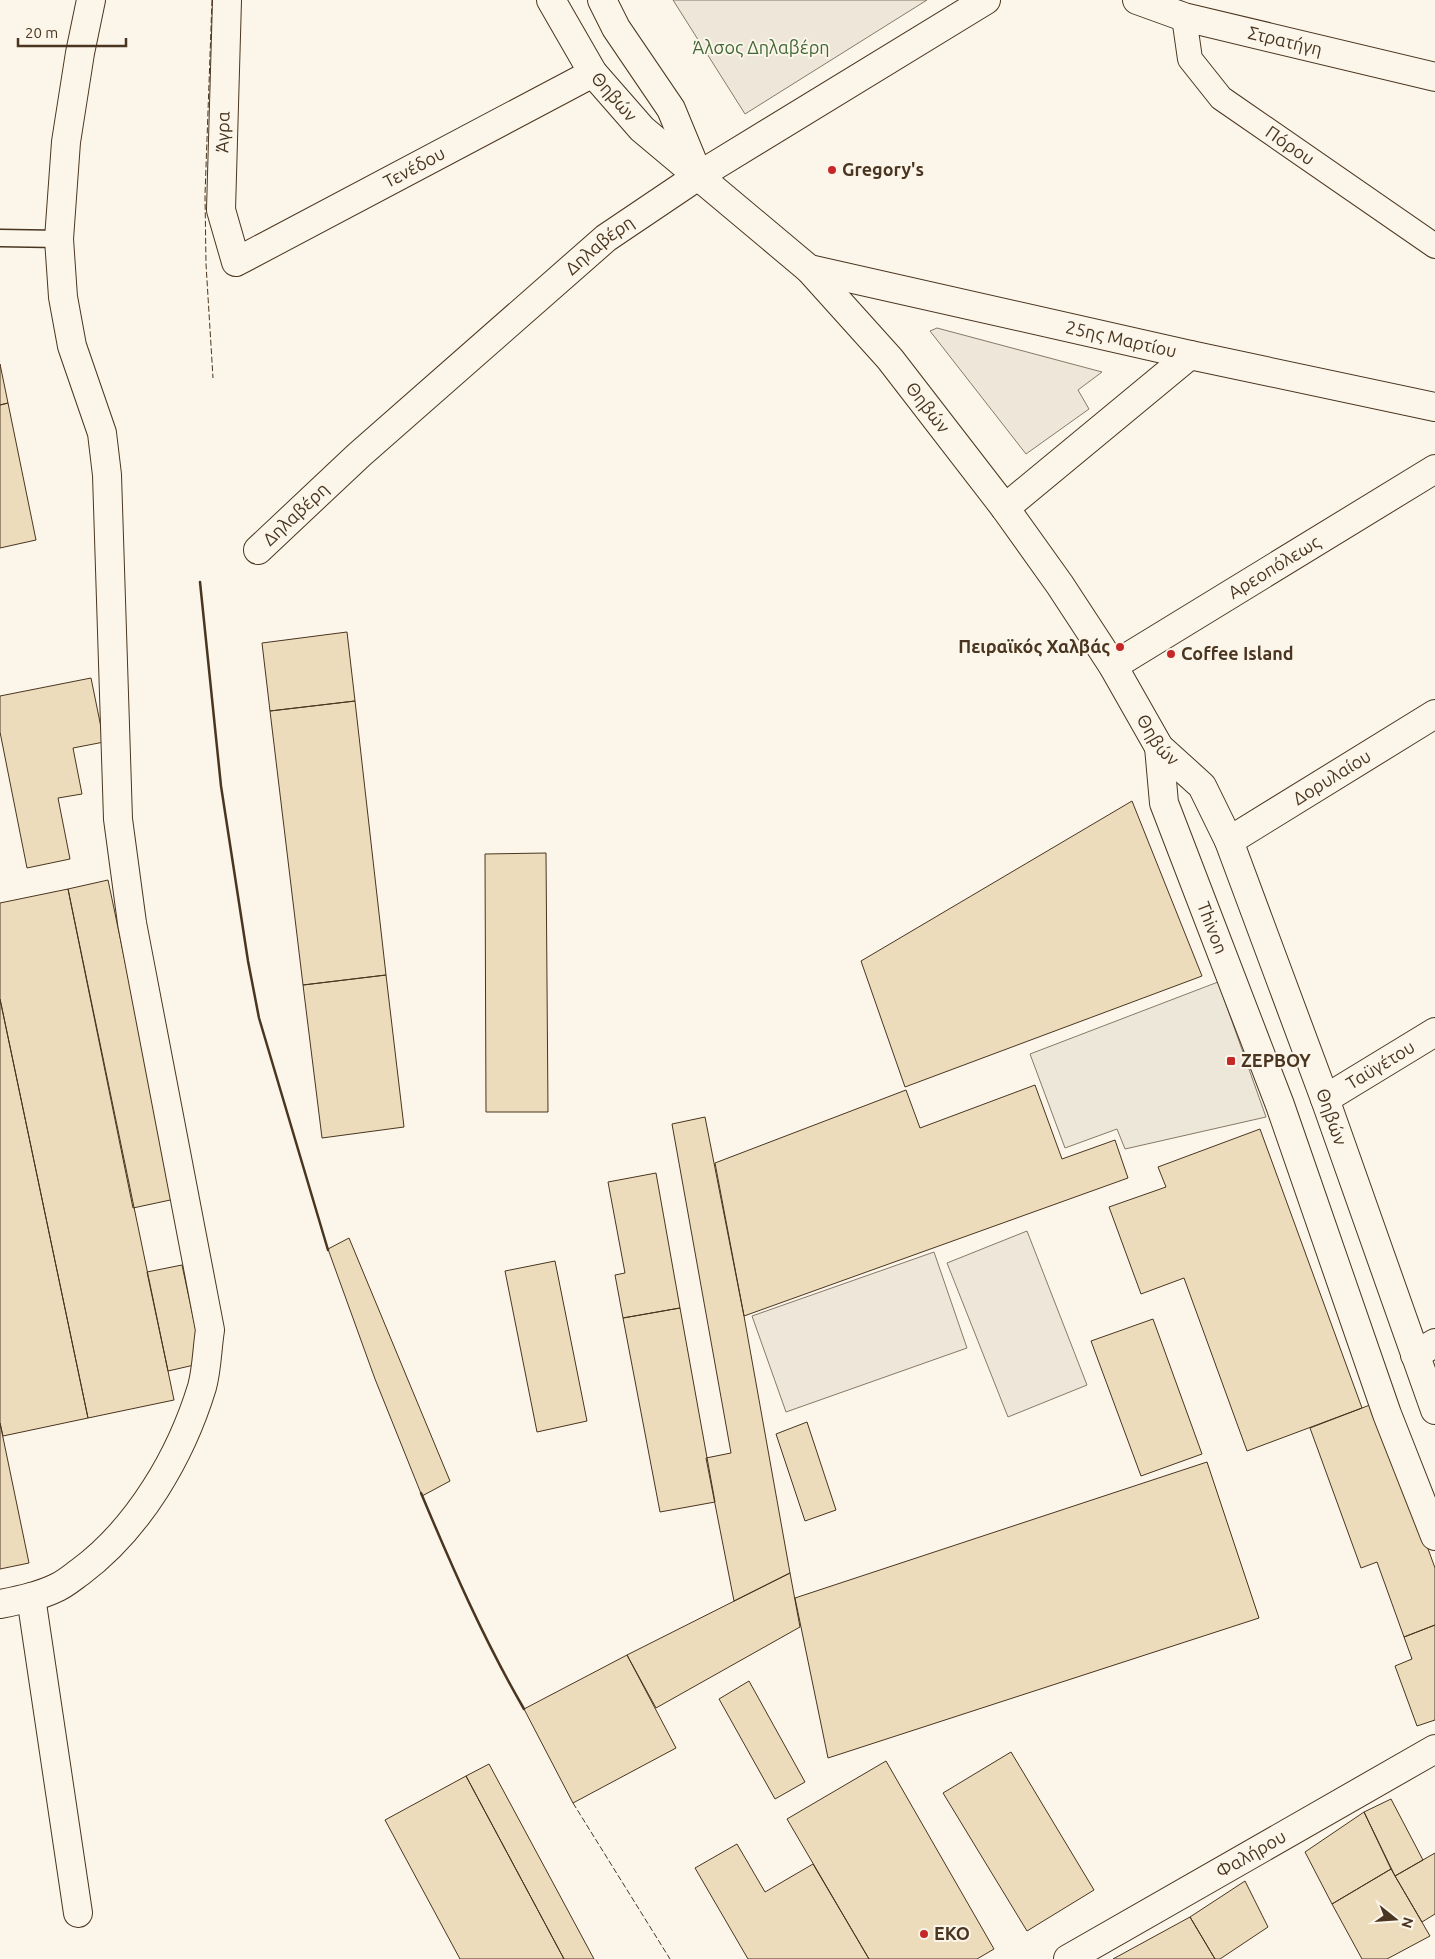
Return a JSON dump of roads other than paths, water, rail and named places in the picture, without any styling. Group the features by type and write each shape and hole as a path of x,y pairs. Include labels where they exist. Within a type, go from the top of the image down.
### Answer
{"street":[{"path":"0,1604 31,1597 59,1587 92,1562 124,1530 151,1495 183,1435 202,1386 210,1330 131,914 118,819 108,475 102,433 72,346 63,297 59,240 66,142 90,0"},
{"name":"Άγρα","path":"227,0 221,210 236,262"},
{"name":"Θηβών","path":"551,0 593,73 642,129 809,269 890,359 1005,508 1060,585 1113,666 1159,747 1202,786 1229,841 1325,1099 1425,1349 1435,1410"},
{"name":"Θηβών","path":"602,0 616,28 671,108 698,176"},
{"name":"Δηλαβέρη","path":"258,550 359,455 606,238 698,176 986,0"},
{"name":"Στρατήγη","path":"1137,0 1184,17 1435,77"},
{"name":"Πόρου","path":"1184,17 1190,59 1221,98 1435,246"},
{"name":"Τενέδου","path":"236,262 593,73"},
{"name":"25ης Μαρτίου","path":"809,269 1190,355 1435,407"},
{"path":"1005,508 1190,355"},
{"name":"Αρεοπόλεως","path":"1113,666 1435,469"},
{"name":"Δορυλαίου","path":"1229,841 1435,714"},
{"name":"Thivon","path":"1159,747 1164,803 1280,1105 1387,1414 1435,1536"},
{"name":"Ταϋγέτου","path":"1325,1099 1435,1032"},
{"path":"31,1597 78,1913"},
{"name":"Φαλήρου","path":"1068,1959 1435,1749"}],"lane":[{"path":"0,238 59,240"}],"place":[{"name":"Gregory's","path":"832,170"},
{"name":"Πειραϊκός Χαλβάς","path":"1120,647"},
{"name":"Coffee Island","path":"1171,654"},
{"name":"ΖΕΡΒΟΥ","path":"1231,1061"},
{"name":"EKO","path":"924,1934"}],"park label":[{"name":"Άλσος Δηλαβέρη","path":"761,48"}]}
